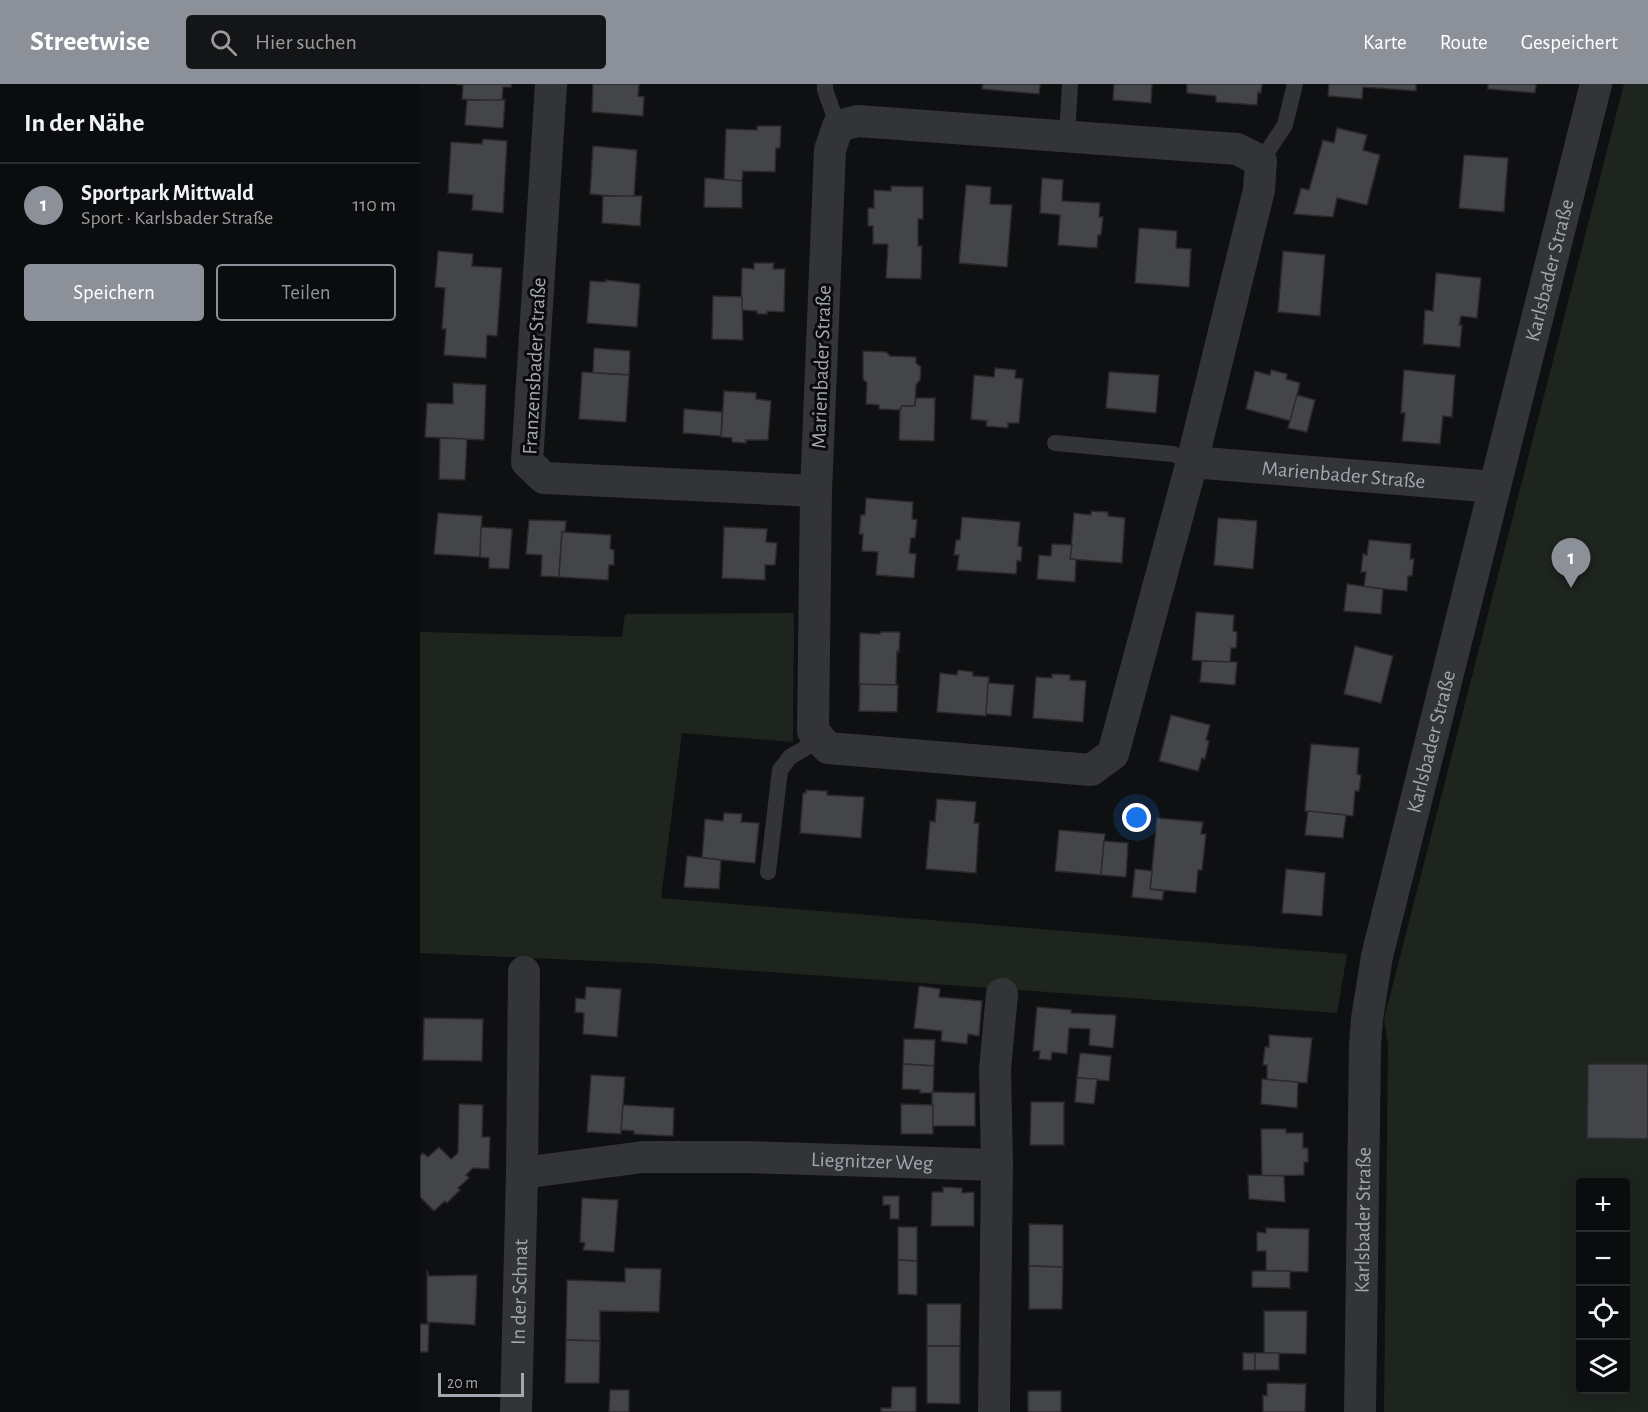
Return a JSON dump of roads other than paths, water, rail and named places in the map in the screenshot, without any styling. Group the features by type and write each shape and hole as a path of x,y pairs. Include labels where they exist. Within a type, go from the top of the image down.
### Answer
{"street":[{"name":"Franzensbader Straße","path":"551,84 527,462 544,478 816,491"},
{"name":"Karlsbader Straße","path":"1360,1412 1367,1019 1377,956 1596,84"},
{"path":"820,739 828,748 1091,770 1113,754 1192,462 1259,190 1261,161 1237,149 858,121 837,126"},
{"name":"Marienbader Straße","path":"820,739 813,731 816,491 830,150 837,126"},
{"name":"Marienbader Straße","path":"1192,462 1495,487"},
{"name":"In der Schnat","path":"516,1412 524,972"},
{"path":"994,1412 997,1165 995,1069 1002,994"},
{"name":"Liegnitzer Weg","path":"522,1173 643,1157 746,1156 997,1165"}],"lane":[{"path":"825,84 837,126"},
{"path":"1067,138 1070,84"},
{"path":"1261,161 1285,125 1295,84"},
{"path":"1055,443 1173,454 1192,462"},
{"path":"768,872 780,770 790,757 820,739"}],"place":[{"name":"Sportpark Mittwald","path":"1571,588"}]}
